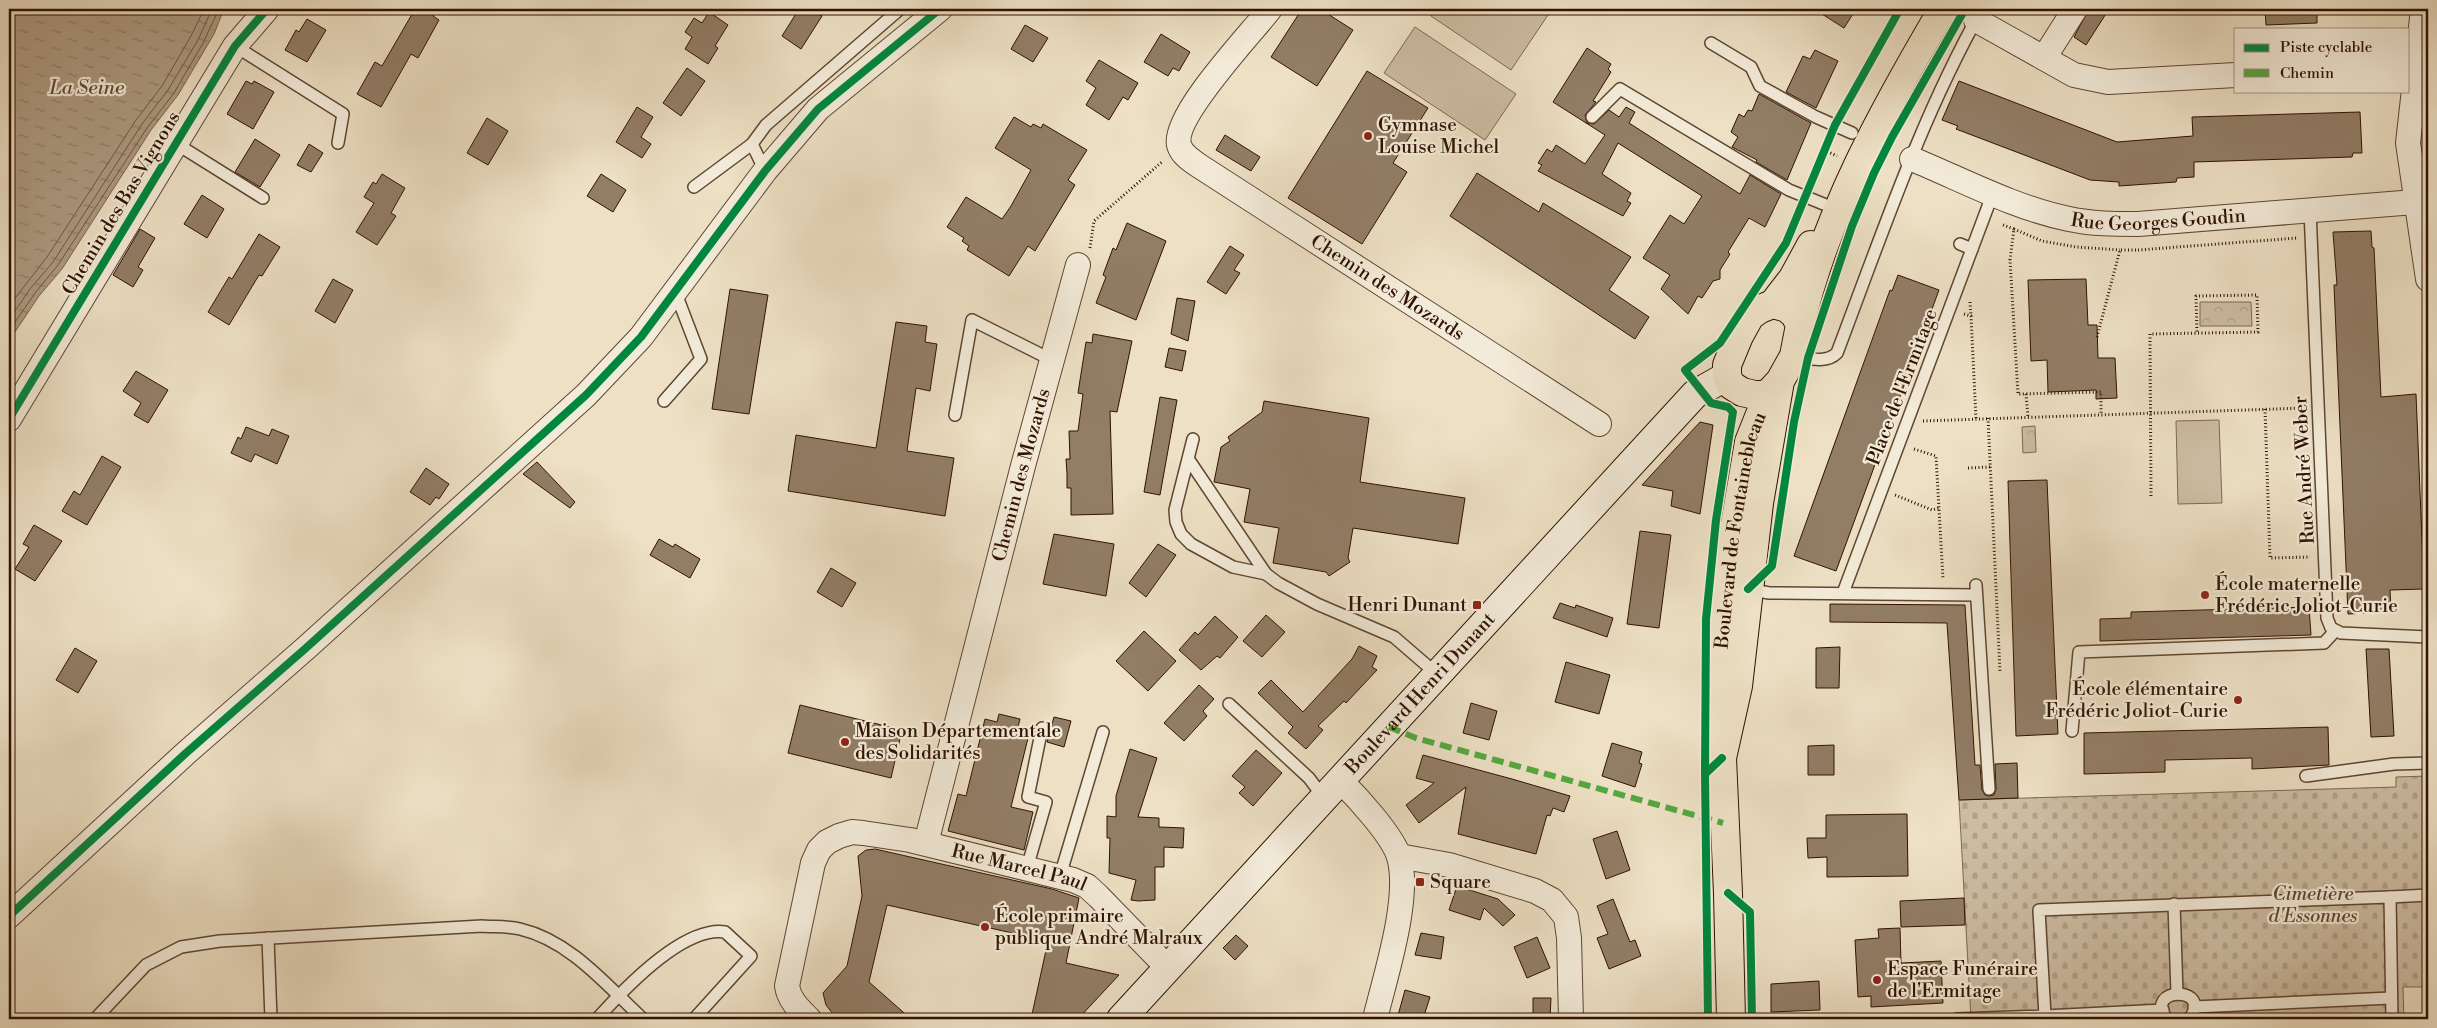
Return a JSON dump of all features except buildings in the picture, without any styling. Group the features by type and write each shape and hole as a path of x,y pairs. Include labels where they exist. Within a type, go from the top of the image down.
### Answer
{"main road":[{"path":"1773,304 1807,255 1841,158 1844,129 1921,9"},
{"path":"1800,325 1795,315 1786,308 1773,304 1760,308 1750,316 1730,356 1727,376 1731,385 1742,392 1755,395 1774,388 1794,356 1810,286 1856,165 1943,9"},
{"name":"Boulevard Henri Dunant","path":"1121,1019 1695,394 1727,376"},
{"name":"Boulevard de Fontainebleau","path":"1731,1019 1722,758 1717,721 1718,683 1733,536 1749,442 1774,388"},
{"name":"Boulevard de Fontainebleau","path":"1722,758 1738,686 1748,589 1774,388"}],"street":[{"name":"Chemin des Bas Vignons","path":"9,419 235,46 267,9"},
{"path":"9,916 186,753 306,648 586,395 641,337 765,171 818,109 940,9"},
{"path":"1179,146 1179,136 1187,114 1270,9"},
{"path":"2044,58 2075,9"},
{"path":"2423,9 2412,67 2408,143 2421,215 2428,279"},
{"path":"1979,14 2044,58 2074,75 2108,82 2234,75"},
{"name":"Chemin des Mozards","path":"1179,146 1194,162 1212,175 1599,424"},
{"name":"Rue Georges Goudin","path":"1912,159 2034,210 2069,219 2102,224 2138,224 2310,210 2421,215"},
{"name":"Chemin des Mozards","path":"926,844 1078,266"},
{"path":"1333,789 1382,828 1399,856 1402,882 1399,914 1375,1019"},
{"name":"Rue Marcel Paul","path":"809,1019 788,995 787,978 808,880 819,850 828,842 852,832 926,844 1060,876 1087,886 1168,968"},
{"path":"1399,856 1449,865 1535,890 1552,900 1566,917 1570,938 1571,1019"}],"lane":[{"path":"694,187 752,144 766,125 900,9"},
{"path":"1794,356 1824,360 1832,358 1837,353 1912,159 1952,64 1979,14"},
{"path":"1711,43 1750,68 1760,86 1844,129"},
{"path":"235,46 343,114 338,144"},
{"path":"1592,117 1620,89 1790,190 1826,205"},
{"path":"175,144 263,198"},
{"path":"752,144 765,171"},
{"name":"Place de l'Ermitage","path":"1843,593 1993,193"},
{"name":"Rue André Weber","path":"2310,210 2326,557 2327,618 2334,631"},
{"path":"1960,244 1972,249"},
{"path":"664,401 701,358 675,291"},
{"path":"955,415 972,320 1052,360"},
{"path":"1193,439 1175,510 1176,522 1181,534 1190,544 1233,567 1266,574"},
{"path":"1189,460 1266,574 1278,583 1317,604 1394,637 1438,675"},
{"path":"1733,536 1748,589 1769,593 1843,593 1882,589 1944,595 1976,590 1989,789"},
{"path":"2072,731 2079,652 2324,643 2334,631 2341,633 2428,637"},
{"path":"1230,704 1309,778 1333,789"},
{"path":"1027,868 1046,802 1028,796 1042,728"},
{"path":"1060,876 1103,732"},
{"path":"2306,776 2394,764 2428,763"},
{"path":"2045,1018 2039,910 2428,895"},
{"path":"2390,897 2392,1019"},
{"path":"2174,904 2177,993"},
{"path":"95,1019 146,965 180,947 220,941 482,926 520,929 558,945 592,970 643,1019"},
{"path":"597,1019 644,971 677,948 706,932 725,932 752,956 694,1019"},
{"path":"268,938 271,1019"},
{"path":"1957,1019 2165,1015 2168,996 2177,993 2186,995 2194,1007"},
{"path":"2194,1007 2391,998"},
{"path":"2189,1019 2194,1007"}],"path":[{"path":"1820,160 1844,129"},
{"path":"1078,266 1089,259 1094,220 1179,146"},
{"path":"1984,216 2014,229 2010,260 2018,394 2101,392 2101,414"},
{"path":"2138,224 2138,250"},
{"path":"2098,337 2120,250 2311,237"},
{"path":"2151,496 2150,334 2258,332 2257,295 2196,296 2197,333"},
{"path":"1949,310 1970,316 1976,419"},
{"path":"2026,394 2028,417"},
{"path":"1908,421 2307,408 2318,401"},
{"path":"2264,409 2270,558 2326,557"},
{"path":"1988,418 2000,674"},
{"path":"1899,444 1936,456 1944,595"},
{"path":"1968,468 1990,467"},
{"path":"1882,489 1932,510 1939,508"}],"green space":[{"path":"1436,9 1552,9 1511,70 1431,16"},
{"path":"1415,27 1516,94 1485,140 1384,73"},
{"path":"2200,302 2251,302 2252,326 2200,326"},
{"path":"2219,420 2222,503 2178,504 2176,421"},
{"path":"2035,426 2036,452 2023,453 2022,427"},
{"name":"Cimetière d'Essonnes","path":"2428,776 2428,987 2403,987 2404,1019 1971,1019 1959,800 2396,787 2396,777"}],"water":[{"name":"La Seine","path":"9,9 224,9 214,34 178,95 151,130 62,269 39,296 9,341"}],"marked path":[{"path":"1389,727 1416,738 1723,823"}],"cycle path":[{"path":"9,419 235,46 267,9"},
{"path":"9,916 186,753 306,648 586,395 641,337 765,171 818,109 940,9"},
{"path":"1705,774 1706,619 1716,520 1733,412 1728,407 1711,403 1685,370 1720,343 1786,243 1835,125 1900,9"},
{"path":"1748,589 1772,566 1794,422 1808,358 1852,226 1874,173 1892,137 1965,9"},
{"path":"1708,1019 1705,774 1722,758"},
{"path":"1728,893 1750,912 1752,1019"}],"place":[{"name":"Gymnase Louise Michel","path":"1368,136"},
{"name":"École maternelle Frédéric Joliot-Curie","path":"2205,595"},
{"name":"Henri Dunant","path":"1477,605"},
{"name":"École élémentaire Frédéric Joliot-Curie","path":"2238,700"},
{"name":"Maison Départementale des Solidarités","path":"845,742"},
{"name":"Square","path":"1420,882"},
{"name":"École primaire publique André Malraux","path":"985,927"},
{"name":"Espace Funéraire de l'Ermitage","path":"1877,980"}]}
